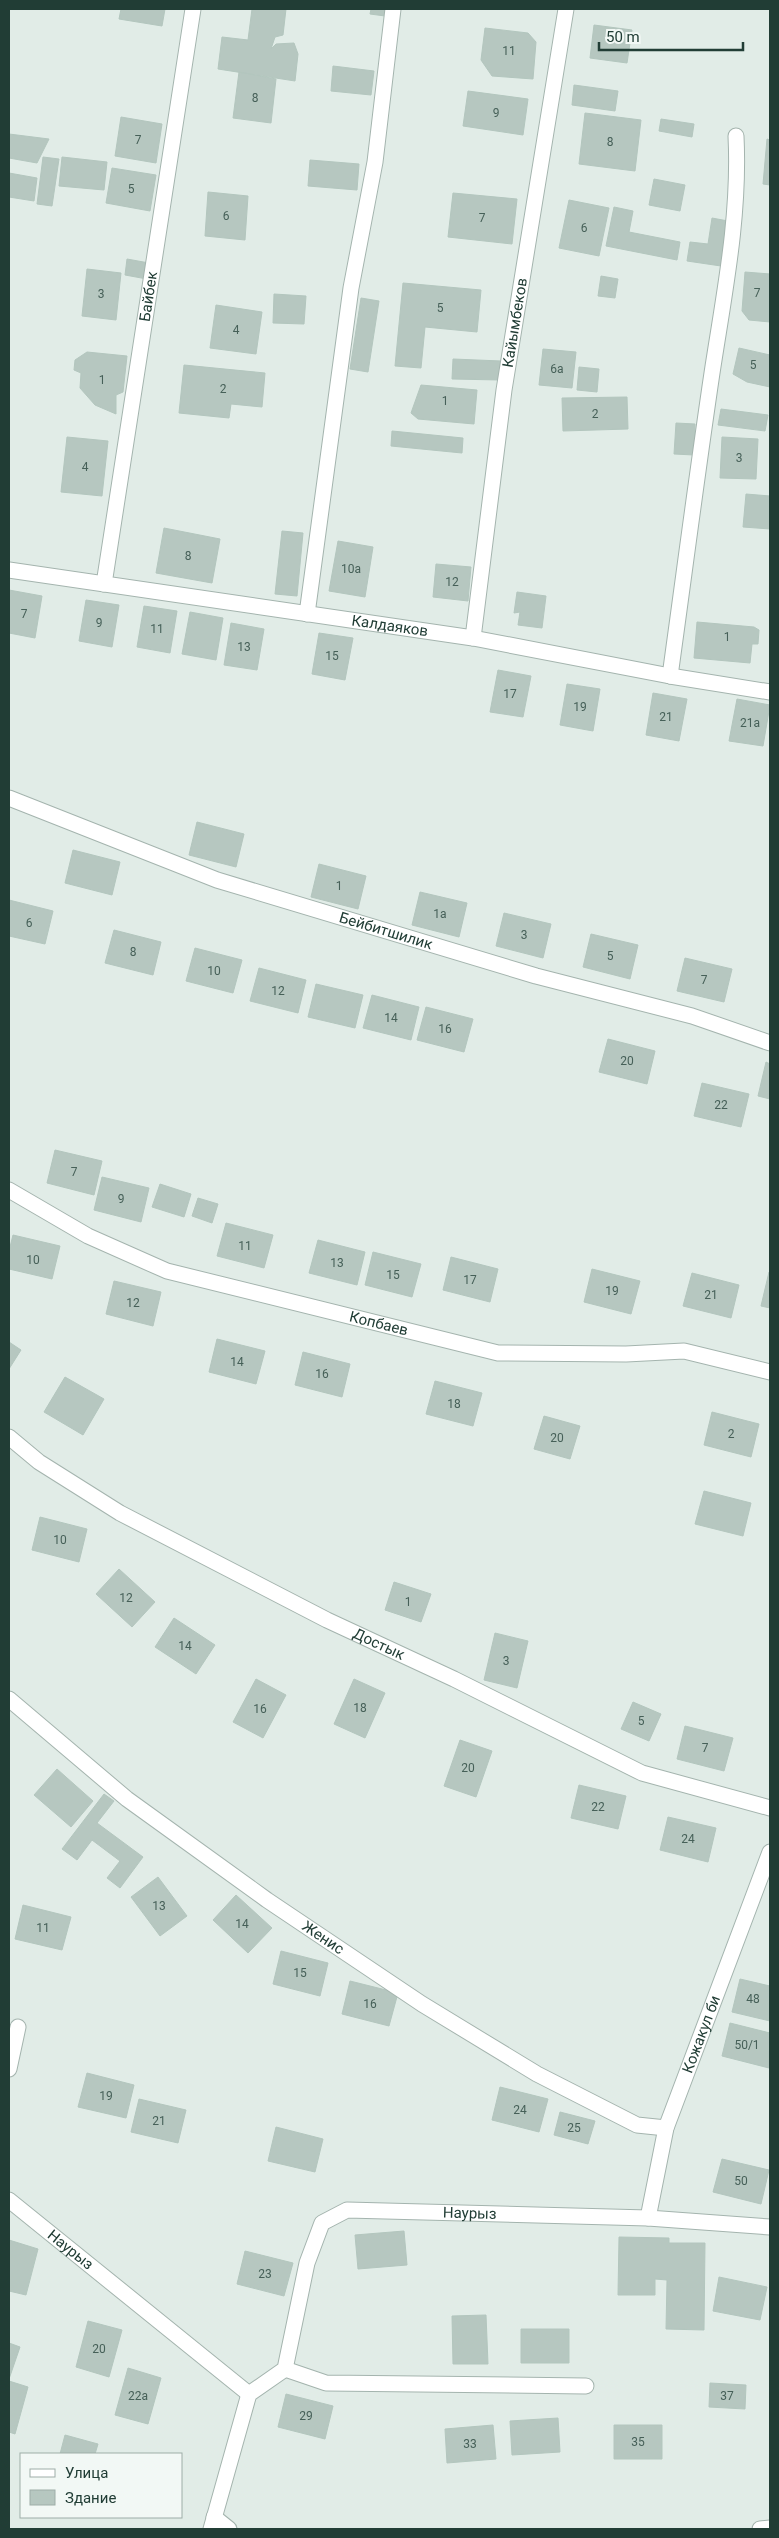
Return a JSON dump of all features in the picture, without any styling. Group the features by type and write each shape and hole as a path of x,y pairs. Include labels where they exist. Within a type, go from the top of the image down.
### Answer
{"street":[{"name":"Байбек","path":"104,584 193,9"},
{"path":"307,614 351,288 375,162 393,9"},
{"name":"Кайымбеков","path":"472,638 504,390 566,9"},
{"path":"670,676 712,372 728,279 738,175 736,136"},
{"name":"Калдаяков","path":"9,570 472,638 670,676 770,692"},
{"name":"Бейбитшилик","path":"9,798 217,880 536,976 692,1016 770,1042"},
{"name":"Копбаев","path":"9,1190 88,1236 166,1271 498,1353 617,1354 684,1351 770,1372"},
{"name":"Достык","path":"9,1437 39,1462 120,1513 209,1561 642,1773 770,1808"},
{"name":"Женис","path":"9,1699 128,1799 267,1900 422,2004 537,2074 637,2125 666,2128"},
{"name":"Кожакул би","path":"648,2218 666,2128 770,1852"},
{"path":"9,2068 18,2027"},
{"name":"Наурыз","path":"9,2200 249,2394"},
{"name":"Наурыз","path":"285,2369 307,2263 322,2223 347,2210 648,2218 770,2227"},
{"path":"229,2529 213,2523 249,2394 285,2369 326,2383 586,2386"},
{"path":"760,2529 770,2528"}],"building":[{"path":"121,9 165,9 162,26 119,19"},
{"path":"252,9 286,9 283,35 275,37 271,49 276,44 294,43 298,54 295,81 218,69 222,37 248,40"},
{"path":"371,9 386,9 385,16 370,14"},
{"path":"594,25 632,30 627,63 590,58"},
{"path":"485,28 528,33 536,42 533,79 492,76 481,60"},
{"path":"333,66 374,71 371,95 331,91"},
{"path":"239,72 276,79 271,123 233,118"},
{"path":"574,85 618,91 615,111 572,105"},
{"path":"468,91 528,99 523,135 463,126"},
{"path":"585,113 641,120 635,171 579,164"},
{"path":"121,117 162,124 156,163 115,156"},
{"path":"661,119 694,124 692,137 659,131"},
{"path":"9,134 49,139 37,163 9,158"},
{"path":"767,139 770,140 770,185 763,184"},
{"path":"43,157 59,159 52,206 37,204"},
{"path":"62,157 107,162 104,190 59,186"},
{"path":"310,160 359,164 357,190 308,186"},
{"path":"112,168 156,175 150,211 106,203"},
{"path":"9,173 37,178 34,201 9,197"},
{"path":"654,179 685,185 680,211 649,205"},
{"path":"208,192 248,196 245,240 205,236"},
{"path":"453,193 517,199 512,244 448,237"},
{"path":"569,200 609,208 599,256 559,248"},
{"path":"614,207 633,211 629,232 680,242 677,260 606,246"},
{"path":"712,218 728,221 721,266 687,261 690,242 708,244"},
{"path":"127,259 149,263 147,279 125,275"},
{"path":"87,269 121,273 116,320 82,316"},
{"path":"745,272 770,274 770,322 749,320 742,311"},
{"path":"601,276 618,279 615,298 598,296"},
{"path":"403,283 481,290 477,332 425,327 421,368 395,366"},
{"path":"274,294 306,296 304,324 273,323"},
{"path":"361,298 379,301 368,372 350,369"},
{"path":"216,305 262,312 256,354 210,348"},
{"path":"739,348 770,355 770,387 747,382 733,374"},
{"path":"543,349 576,352 572,388 539,385"},
{"path":"87,352 127,356 123,392 116,395 116,414 95,405 80,388 81,373 74,370 75,360"},
{"path":"453,359 501,361 500,380 452,379"},
{"path":"184,365 265,373 262,407 231,404 229,418 179,413"},
{"path":"579,367 599,369 597,392 577,390"},
{"path":"421,385 477,390 474,424 418,419 411,413"},
{"path":"627,397 628,429 563,431 562,398"},
{"path":"721,409 768,415 765,431 718,425"},
{"path":"676,423 695,424 694,455 674,454"},
{"path":"392,431 463,438 462,453 391,446"},
{"path":"67,437 108,441 102,496 61,492"},
{"path":"722,437 758,439 756,479 720,478"},
{"path":"746,494 770,496 770,529 743,527"},
{"path":"164,528 220,539 212,583 156,573"},
{"path":"282,531 303,533 297,596 275,594"},
{"path":"338,541 373,547 365,597 329,591"},
{"path":"436,564 471,567 468,601 433,597"},
{"path":"9,590 42,596 35,638 9,633"},
{"path":"517,592 546,596 542,628 518,625 520,612 514,613"},
{"path":"86,600 119,605 112,647 79,641"},
{"path":"144,606 177,611 170,653 137,647"},
{"path":"190,612 223,618 216,660 182,654"},
{"path":"697,622 754,627 759,630 758,644 752,644 750,663 694,658"},
{"path":"231,623 264,629 257,670 224,665"},
{"path":"319,633 353,638 345,680 312,674"},
{"path":"498,670 531,676 523,717 490,712"},
{"path":"567,684 600,689 593,731 560,725"},
{"path":"653,693 687,699 679,741 646,735"},
{"path":"737,699 770,705 763,746 729,741"},
{"path":"197,822 244,834 236,867 189,855"},
{"path":"73,850 120,862 112,895 65,883"},
{"path":"319,864 366,876 358,909 311,897"},
{"path":"420,892 467,903 459,937 412,925"},
{"path":"9,900 53,911 45,944 9,936"},
{"path":"504,913 551,924 543,958 496,946"},
{"path":"114,930 161,942 153,975 105,963"},
{"path":"591,934 638,945 630,979 583,967"},
{"path":"195,948 242,960 233,993 186,981"},
{"path":"685,958 732,969 724,1002 677,991"},
{"path":"259,968 306,980 298,1013 250,1001"},
{"path":"316,984 363,995 355,1028 308,1017"},
{"path":"372,995 419,1007 411,1040 363,1028"},
{"path":"426,1007 473,1019 464,1052 417,1040"},
{"path":"608,1039 655,1051 647,1084 599,1072"},
{"path":"766,1062 770,1064 770,1099 758,1096"},
{"path":"702,1083 749,1094 741,1127 694,1116"},
{"path":"55,1150 102,1161 94,1195 47,1183"},
{"path":"102,1177 149,1188 141,1222 94,1210"},
{"path":"160,1184 191,1194 184,1217 152,1207"},
{"path":"198,1198 218,1204 212,1223 192,1216"},
{"path":"226,1223 273,1235 264,1268 217,1256"},
{"path":"13,1235 60,1246 52,1279 9,1269 9,1251"},
{"path":"318,1240 365,1252 357,1285 309,1273"},
{"path":"373,1252 421,1264 412,1297 365,1285"},
{"path":"451,1257 498,1269 490,1302 443,1290"},
{"path":"592,1269 640,1281 631,1314 584,1302"},
{"path":"692,1273 739,1285 731,1318 683,1306"},
{"path":"770,1273 770,1308 761,1306"},
{"path":"114,1281 161,1292 153,1326 106,1314"},
{"path":"217,1339 265,1351 256,1384 209,1372"},
{"path":"9,1342 21,1350 9,1369"},
{"path":"303,1352 350,1364 342,1397 295,1385"},
{"path":"65,1377 104,1399 83,1435 44,1412"},
{"path":"435,1381 482,1393 473,1426 426,1414"},
{"path":"712,1412 759,1424 751,1457 704,1445"},
{"path":"544,1416 580,1426 570,1459 534,1449"},
{"path":"704,1491 751,1503 743,1536 695,1524"},
{"path":"40,1517 87,1529 79,1562 32,1550"},
{"path":"119,1569 155,1602 132,1627 96,1594"},
{"path":"394,1582 431,1594 421,1622 385,1610"},
{"path":"174,1618 215,1645 196,1674 155,1647"},
{"path":"495,1633 528,1641 517,1688 484,1680"},
{"path":"256,1679 286,1695 263,1738 233,1722"},
{"path":"354,1679 385,1693 365,1738 334,1724"},
{"path":"633,1702 661,1714 649,1741 621,1729"},
{"path":"685,1726 733,1738 724,1771 677,1759"},
{"path":"460,1740 492,1751 476,1797 444,1786"},
{"path":"57,1769 93,1801 71,1827 34,1795"},
{"path":"579,1785 626,1796 618,1829 571,1818"},
{"path":"104,1794 114,1801 97,1823 143,1857 120,1888 107,1878 120,1861 92,1840 77,1860 62,1849"},
{"path":"668,1817 716,1828 708,1862 660,1850"},
{"path":"158,1877 187,1916 160,1936 131,1897"},
{"path":"236,1895 272,1928 248,1953 213,1920"},
{"path":"23,1905 71,1917 62,1950 15,1939"},
{"path":"281,1951 328,1963 320,1996 273,1984"},
{"path":"740,1979 770,1986 770,2021 732,2012"},
{"path":"350,1981 398,1993 389,2026 342,2014"},
{"path":"730,2023 770,2033 769,2068 722,2056"},
{"path":"87,2073 134,2085 126,2118 78,2107"},
{"path":"500,2087 548,2099 539,2132 492,2120"},
{"path":"139,2099 186,2110 178,2143 131,2132"},
{"path":"560,2112 595,2121 588,2144 554,2135"},
{"path":"276,2127 323,2139 315,2172 268,2161"},
{"path":"722,2159 769,2170 761,2204 713,2192"},
{"path":"404,2231 407,2265 358,2269 355,2235"},
{"path":"619,2237 669,2238 669,2243 705,2243 704,2330 666,2329 667,2280 655,2279 655,2295 618,2295"},
{"path":"9,2240 38,2249 26,2295 9,2291"},
{"path":"245,2251 293,2263 284,2296 237,2284"},
{"path":"719,2277 767,2287 760,2320 713,2311"},
{"path":"486,2315 488,2364 453,2364 452,2316"},
{"path":"88,2321 122,2330 109,2377 76,2367"},
{"path":"521,2329 569,2329 569,2363 521,2363"},
{"path":"9,2343 20,2347 9,2379"},
{"path":"128,2368 161,2378 148,2424 115,2415"},
{"path":"9,2381 28,2387 15,2434 9,2432"},
{"path":"710,2383 746,2385 745,2409 709,2407"},
{"path":"286,2394 333,2406 325,2439 278,2427"},
{"path":"558,2418 560,2452 512,2455 510,2421"},
{"path":"493,2425 496,2459 447,2463 445,2429"},
{"path":"614,2425 662,2425 662,2459 614,2459"},
{"path":"65,2435 98,2444 95,2453 60,2453"}]}
